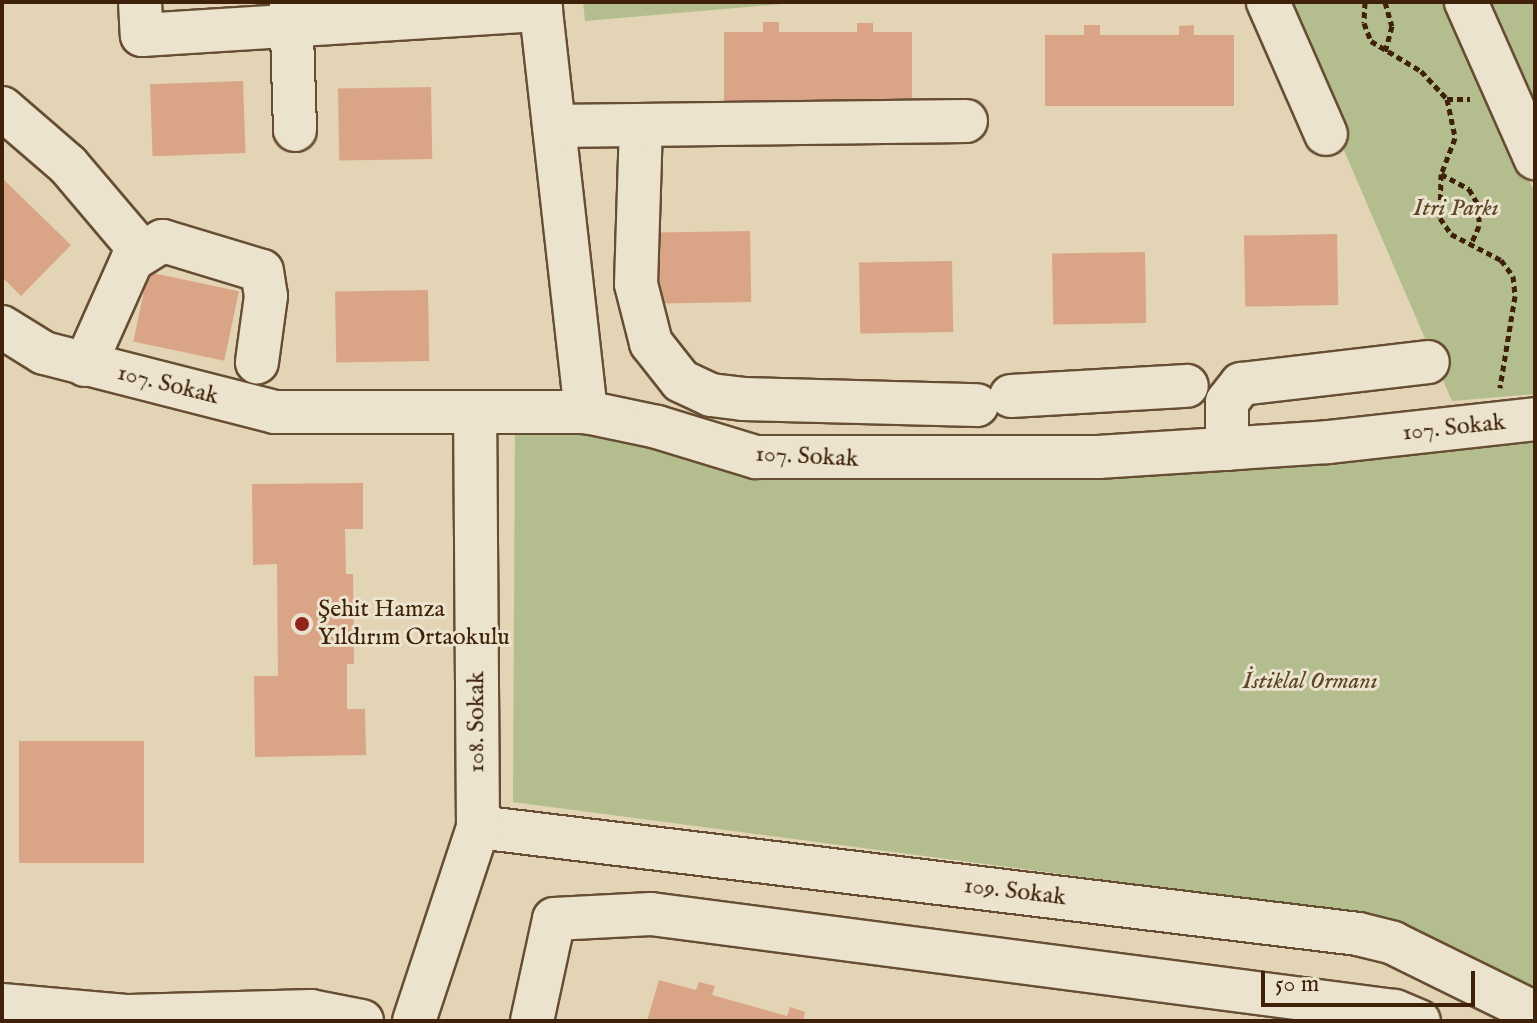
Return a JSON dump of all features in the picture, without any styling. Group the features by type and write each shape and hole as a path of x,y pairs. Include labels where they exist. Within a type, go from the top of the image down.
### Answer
{"street":[{"path":"140,2 142,35 277,14 541,6 586,412"},
{"path":"1268,2 1326,134"},
{"path":"1466,2 1535,158"},
{"path":"277,14 295,130"},
{"path":"2,108 68,165 141,251"},
{"path":"554,126 966,121"},
{"path":"641,125 636,284 658,357 681,381 711,395 994,401 1187,386"},
{"path":"85,365 95,332 141,251 174,241 262,271 266,296 257,362"},
{"path":"572,281 636,284"},
{"name":"107. Sokak","path":"2,327 44,353 275,412 586,412 657,427 756,457 1098,457 1227,449 1516,421"},
{"path":"1227,449 1227,402 1241,384 1428,362"},
{"path":"1094,391 1098,457"},
{"name":"108. Sokak","path":"414,1021 478,827 475,414"},
{"name":"109. Sokak","path":"478,827 1358,934 1393,943 1535,1013"},
{"path":"532,1021 554,919 651,914 1395,1011 1419,1021"},
{"path":"2,1005 129,1016 311,1011 362,1021"}],"path":[{"path":"1365,2 1364,23 1371,41 1385,53 1421,71 1447,99 1455,138 1441,174 1440,218 1451,234 1501,260 1513,276 1516,421"},
{"path":"1385,2 1392,26 1385,53"},
{"path":"1441,174 1469,189 1479,206 1479,226 1471,244"}],"green space":[{"path":"583,2 805,2 585,21"},
{"name":"Itri Parkı","path":"1280,2 1446,2 1535,193 1535,394 1452,401"},
{"path":"1487,2 1535,2 1535,107"},
{"name":"İstiklal Ormanı","path":"515,428 636,432 757,466 1535,435 1535,987 1389,917 513,802"}],"building":[{"path":"763,22 779,22 779,32 857,32 857,23 873,23 873,32 912,32 912,103 724,103 724,32 763,32"},
{"path":"1084,25 1100,25 1100,35 1179,35 1179,26 1194,25 1194,35 1234,35 1234,106 1045,106 1045,35 1084,35"},
{"path":"243,81 246,153 153,156 150,84"},
{"path":"431,87 432,159 339,161 338,89"},
{"path":"4,180 71,245 21,296 2,277"},
{"path":"750,231 751,302 658,304 657,233"},
{"path":"1337,234 1338,305 1245,307 1244,236"},
{"path":"1145,252 1146,323 1053,325 1052,254"},
{"path":"952,261 953,332 860,334 859,263"},
{"path":"148,272 239,291 224,361 133,341"},
{"path":"428,290 429,361 336,363 335,292"},
{"path":"363,483 363,529 345,529 346,574 353,574 354,664 347,664 347,709 365,709 366,755 255,757 254,676 278,676 277,564 253,565 252,484"},
{"path":"19,741 144,741 144,863 19,863"},
{"path":"659,980 696,990 699,982 715,986 712,995 787,1016 790,1007 805,1012 803,1021 647,1021"}],"place":[{"name":"Şehit Hamza Yıldırım Ortaokulu","path":"302,624"}]}
